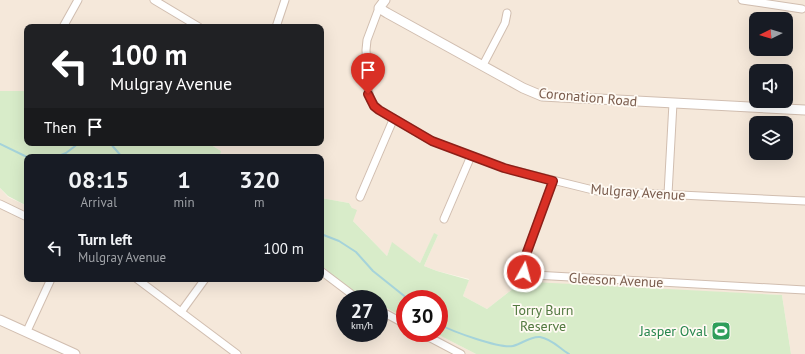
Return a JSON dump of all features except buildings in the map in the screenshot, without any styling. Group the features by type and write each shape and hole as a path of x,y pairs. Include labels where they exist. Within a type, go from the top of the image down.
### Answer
{"street":[{"path":"65,24 78,0"},
{"path":"154,0 194,24"},
{"path":"277,24 285,0"},
{"path":"379,8 385,0"},
{"path":"742,0 758,1 802,9"},
{"name":"Coronation Road","path":"379,8 523,88 542,96 805,110"},
{"name":"Mulgray Avenue","path":"379,8 367,40 368,89 371,101 374,106 393,120 432,141 504,168 597,191 805,201"},
{"path":"483,65 505,23 507,13"},
{"path":"668,194 673,103"},
{"path":"360,197 393,120"},
{"path":"444,219 471,156"},
{"name":"Gleeson Avenue","path":"553,181 523,263 524,272 534,275 805,290"},
{"path":"0,204 24,216"},
{"path":"324,274 346,290"},
{"path":"27,331 50,282"},
{"path":"141,282 237,354"},
{"path":"181,312 203,282"},
{"path":"0,320 75,354"},
{"path":"438,342 461,354"}],"shaded area":[{"path":"0,0 805,0 805,354 791,354 782,295 529,283 520,289 514,288 487,309 463,296 469,279 424,266 438,235 434,234 420,263 392,243 387,256 353,221 352,208 349,203 324,199 324,154 220,154 221,151 213,146 324,146 324,24 24,24 24,91 0,91"},
{"path":"0,188 8,197 24,205 24,282 324,282 324,268 352,290 336,290 336,342 388,342 388,309 396,313 396,342 448,342 448,340 476,354 0,354"}],"green space":[{"path":"0,91 24,91 24,146 213,146 221,151 220,154 24,154 24,204 8,196 0,188"},
{"name":"Torry Burn Reserve","path":"324,199 349,203 352,208 357,210 353,221 387,256 392,242 420,263 434,233 438,235 424,266 469,280 463,296 487,309 514,288 520,289 533,282 782,295 791,354 476,354 448,340 448,290 396,290 396,313 388,309 388,290 352,290 324,268"}],"waterway":[{"path":"0,144 24,156"},
{"path":"64,154 75,146"},
{"path":"113,146 119,154"},
{"path":"324,235 339,241 356,252 373,271 397,290"},
{"path":"448,328 476,339 507,346 513,346 533,338 540,337 552,342 569,354"}],"place":[{"name":"Jasper Oval","path":"721,331"}],"route":[{"path":"368,94 374,106 379,110 393,120 432,141 504,168 553,181 523,263 524,272"}]}
